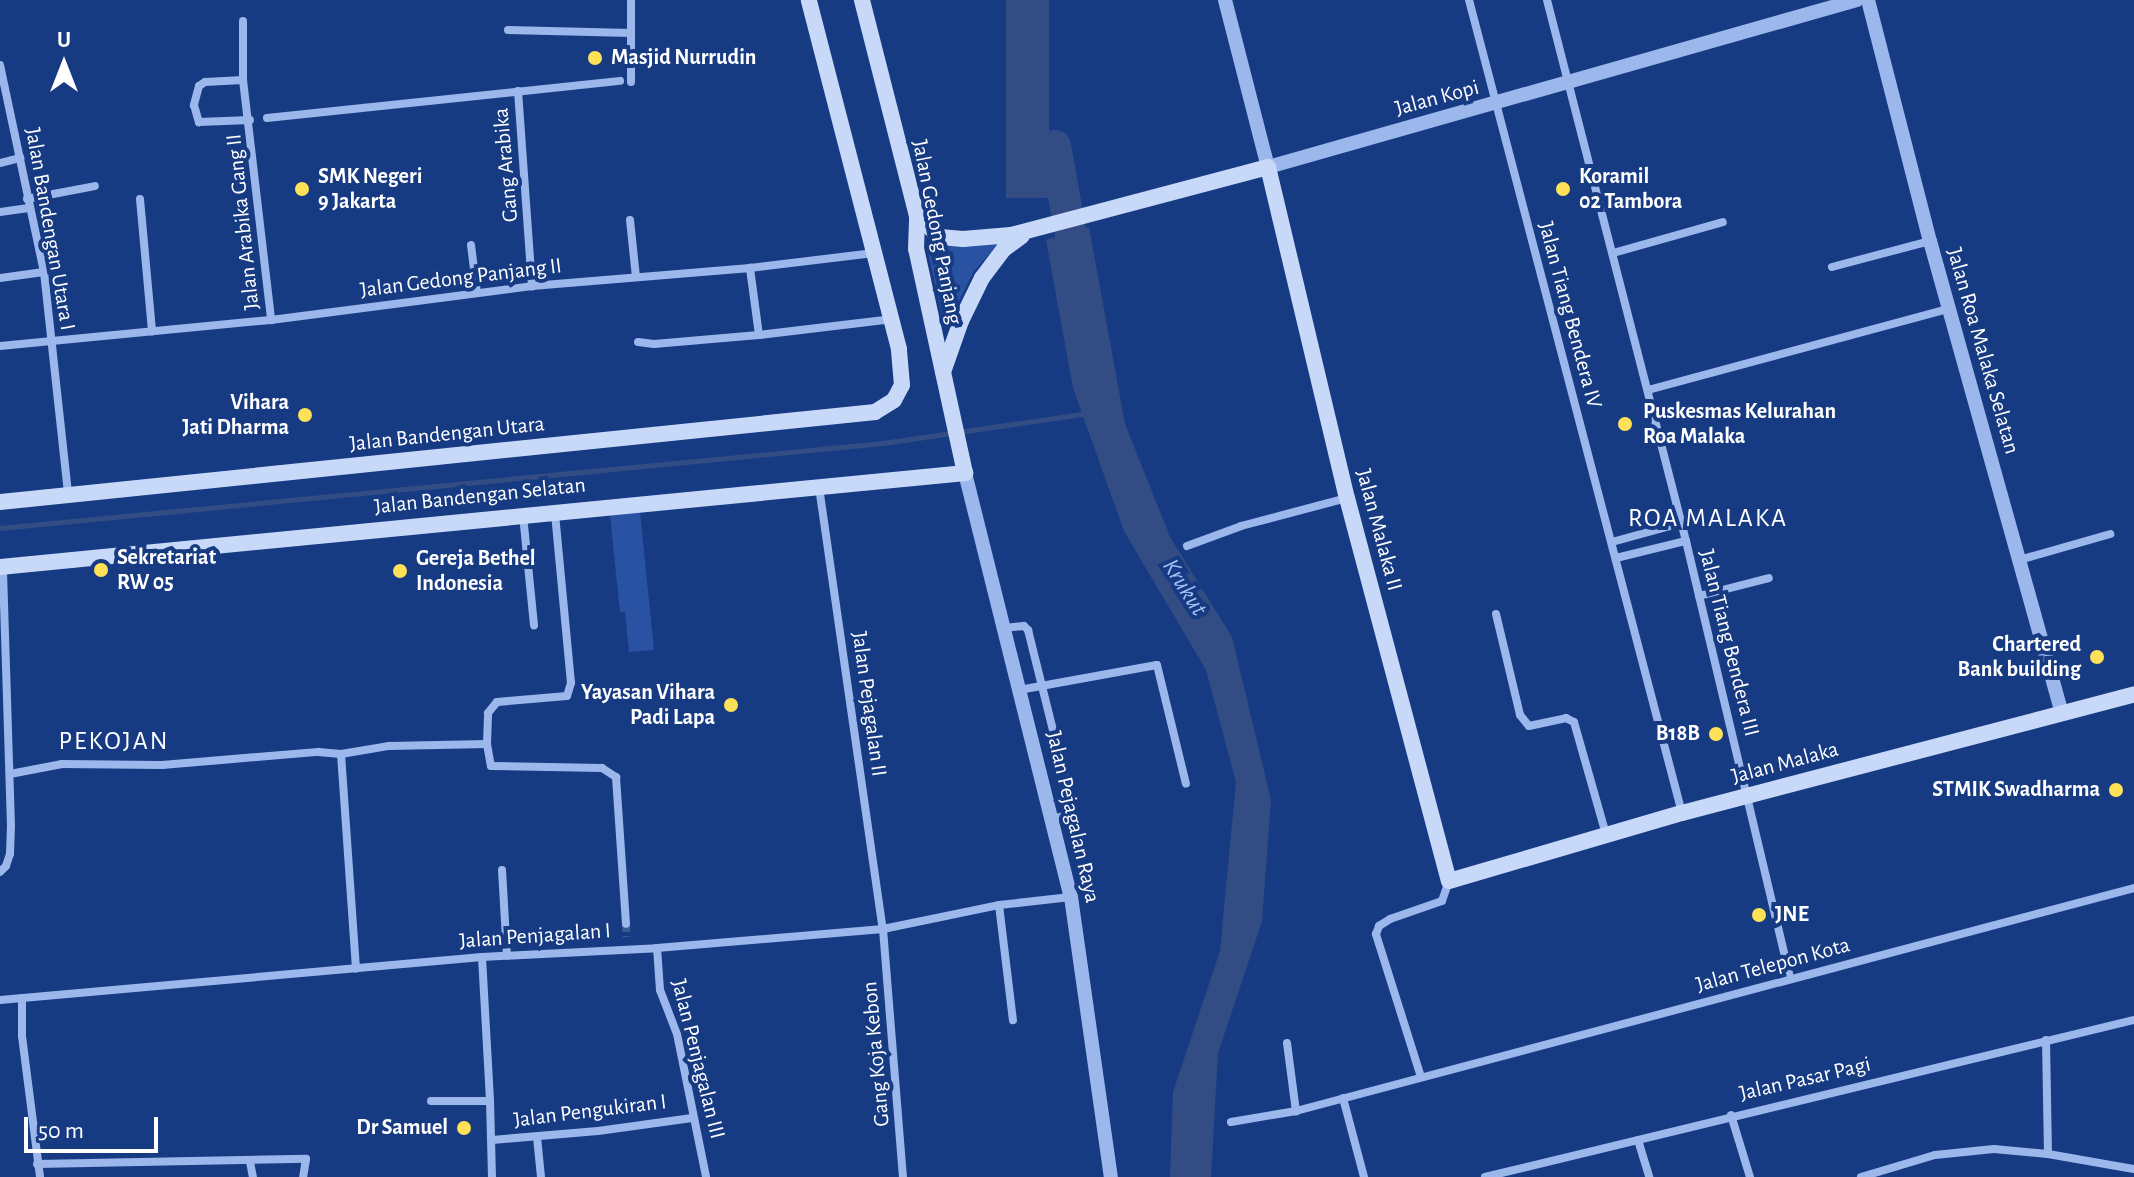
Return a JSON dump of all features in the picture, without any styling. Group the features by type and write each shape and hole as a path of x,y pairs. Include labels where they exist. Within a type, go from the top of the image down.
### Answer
{"main road":[{"path":"809,0 894,319"},
{"name":"Jalan Gedong Panjang","path":"862,0 917,216 916,249 965,473"},
{"name":"Jalan Kopi","path":"917,216 940,237 963,239 1033,231 1268,167"},
{"name":"Jalan Malaka II","path":"1268,167 1347,498 1449,881"},
{"name":"Jalan Kopi","path":"943,375 961,321 982,278 1012,241 1033,231"},
{"name":"Jalan Bandengan Utara","path":"0,502 875,412 894,400 902,385 894,319"},
{"name":"Jalan Bandengan Selatan","path":"1,566 965,473"},
{"name":"Jalan Malaka","path":"1449,881 1682,813 2134,694"}],"street":[{"path":"631,0 631,82"},
{"path":"1225,0 1268,167"},
{"name":"Jalan Tiang Bendera IV","path":"1469,0 1682,813"},
{"name":"Jalan Tiang Bendera III","path":"1547,0 1686,541 1790,979"},
{"name":"Jalan Kopi","path":"1268,167 1496,105 1857,0"},
{"name":"Jalan Roa Malaka Selatan","path":"1868,0 1948,309 2062,713"},
{"name":"Jalan Arabika Gang II","path":"243,21 243,80 271,320"},
{"path":"508,30 631,33"},
{"name":"Jalan Bandengan Utara I","path":"0,65 44,272 68,496"},
{"name":"Jalan Arabika Gang II","path":"243,80 205,82 199,86 194,105 199,122 250,120"},
{"path":"267,118 620,81"},
{"name":"Gang Arabika","path":"518,91 532,286"},
{"path":"0,163 20,158"},
{"path":"0,212 95,186"},
{"path":"140,199 152,331"},
{"path":"630,220 636,277"},
{"path":"1613,253 1723,222"},
{"path":"1832,267 1930,241"},
{"path":"471,245 477,293"},
{"name":"Jalan Gedong Panjang II","path":"0,346 271,320 532,286 750,268 874,253"},
{"path":"750,268 759,335"},
{"path":"0,278 44,272"},
{"path":"1648,390 1948,309"},
{"path":"638,342 654,344 759,335 894,319"},
{"name":"Jalan Pejagalan Raya","path":"965,473 1071,897 1111,1177"},
{"name":"Jalan Pejagalan II","path":"818,485 883,929"},
{"path":"1187,546 1241,526 1347,498"},
{"path":"554,511 570,691 559,698 497,702 488,713 487,744 491,766 602,768 616,777 626,924"},
{"path":"523,514 534,625"},
{"path":"1612,542 1681,523"},
{"path":"2019,560 2110,534"},
{"path":"1616,558 1686,541"},
{"path":"0,872 10,854 10,774 4,735 1,566"},
{"path":"1699,596 1769,578"},
{"path":"1496,614 1520,715 1529,726 1566,718 1574,722 1606,834"},
{"path":"1004,628 1024,626 1028,630 1042,685 1072,807 1070,813 1051,819"},
{"path":"1019,690 1157,665 1186,784"},
{"path":"10,774 62,764 162,765 318,752 341,754 389,746 487,744"},
{"path":"341,754 356,968"},
{"path":"502,870 507,956"},
{"path":"1421,1077 1376,934 1379,926 1390,919 1442,901 1447,894 1449,881"},
{"name":"Jalan Telepon Kota","path":"1231,1122 1296,1111 2134,888"},
{"name":"Jalan Penjagalan I","path":"0,1000 482,957 657,948 883,929 999,905 1071,897"},
{"path":"999,905 1013,1020"},
{"name":"Gang Koja Kebon","path":"883,929 903,1177"},
{"path":"627,937 628,948"},
{"name":"Jalan Penjagalan III","path":"657,948 660,990 677,1034 706,1177"},
{"path":"482,957 490,1101"},
{"path":"22,998 22,1036 40,1177"},
{"name":"Jalan Pasar Pagi","path":"1485,1177 1731,1115 2134,1020"},
{"path":"2046,1040 2048,1154"},
{"path":"1287,1043 1296,1111"},
{"path":"1343,1098 1364,1177"},
{"name":"Jalan Pengukiran I","path":"431,1101 490,1101 492,1177"},
{"path":"1731,1115 1750,1177"},
{"name":"Jalan Pengukiran I","path":"492,1140 692,1118"},
{"path":"537,1137 541,1177"},
{"path":"1638,1140 1649,1177"},
{"path":"1861,1177 1935,1155 1994,1149 2048,1154 2134,1169"},
{"path":"37,1164 306,1159 303,1177"},
{"path":"250,1162 253,1177"},
{"path":"1535,1165 1539,1177"}],"shaded area":[{"path":"1000,243 974,271 945,328 927,248"},
{"path":"640,512 654,650 629,652 625,612 620,612 610,515"}],"water":[{"path":"1006,0 1049,0 1049,198 1006,198"},
{"path":"1089,227 1125,424 1170,537 1232,637 1271,800 1262,921 1218,1053 1211,1177 1170,1177 1173,1092 1220,951 1236,782 1206,670 1124,531 1073,388 1046,240"}],"waterway":[{"name":"Krukut","path":"1055,146 1078,274"},
{"path":"0,528 883,443 1089,413"}],"tunnel":[{"path":"626,924 627,937"}],"place":[{"name":"Masjid Nurrudin","path":"595,58"},
{"name":"SMK Negeri 9 Jakarta","path":"302,189"},
{"name":"Koramil 02 Tambora","path":"1563,189"},
{"name":"Vihara Jati Dharma","path":"305,415"},
{"name":"Puskesmas Kelurahan Roa Malaka","path":"1625,424"},
{"name":"Sekretariat RW 05","path":"101,570"},
{"name":"Gereja Bethel Indonesia","path":"400,571"},
{"name":"Chartered Bank building","path":"2097,657"},
{"name":"Yayasan Vihara Padi Lapa","path":"731,705"},
{"name":"B18B","path":"1716,734"},
{"name":"STMIK Swadharma","path":"2116,790"},
{"name":"JNE","path":"1759,915"},
{"name":"Dr Samuel","path":"464,1128"}],"district":[{"name":"ROA MALAKA","path":"1708,519"},
{"name":"PEKOJAN","path":"114,742"}]}
